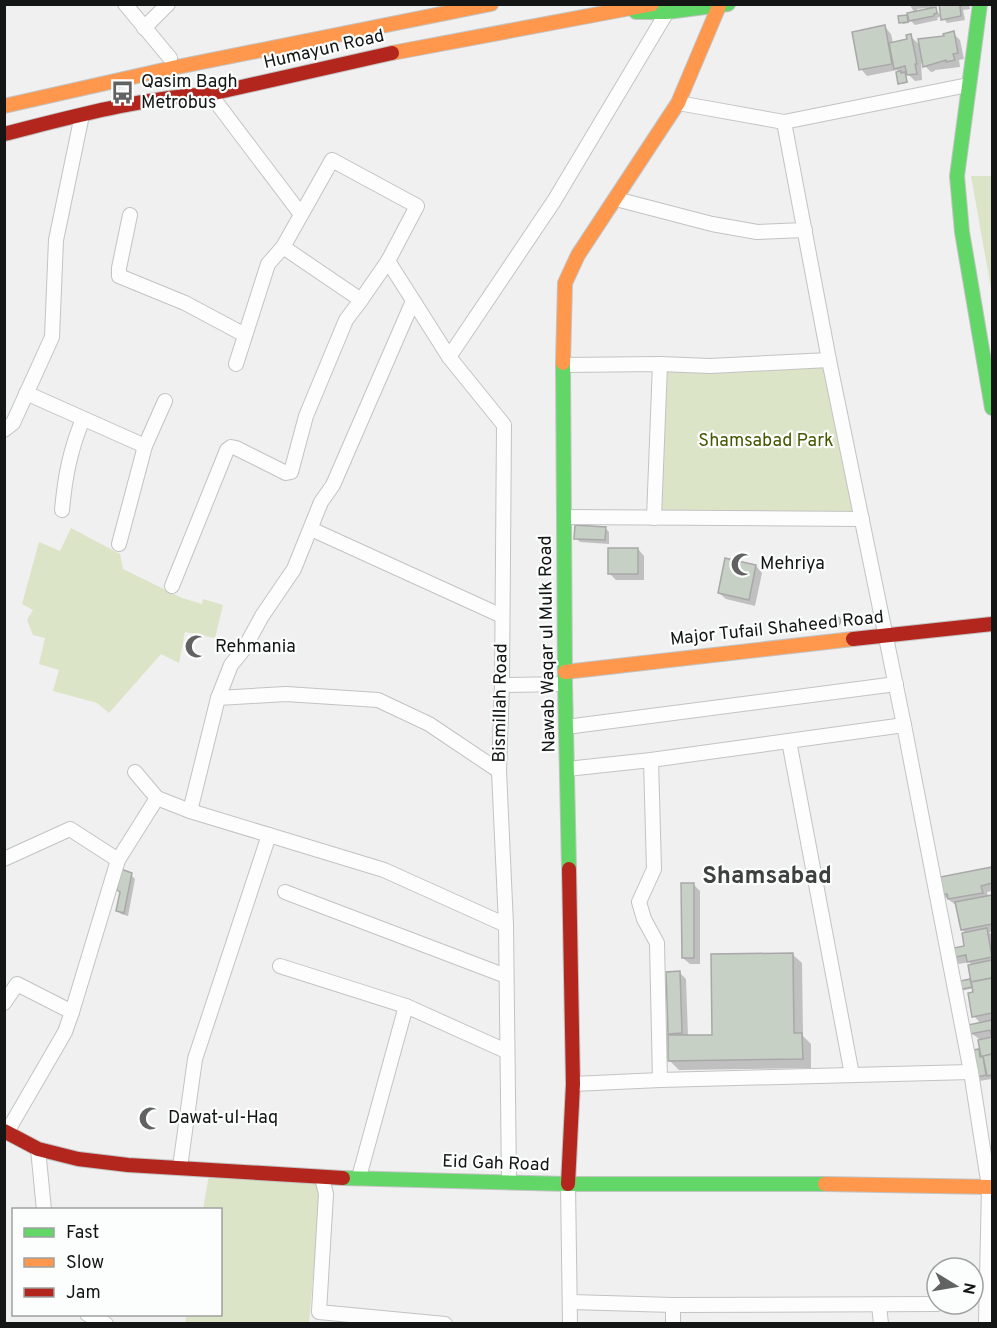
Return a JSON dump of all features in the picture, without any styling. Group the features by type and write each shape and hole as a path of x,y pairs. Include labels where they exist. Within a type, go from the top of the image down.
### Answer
{"main road":[{"name":"Humayun Road","path":"4,106 177,67 491,4"},
{"name":"Humayun Road","path":"4,134 82,115 187,94 210,94 406,50 652,4"},
{"path":"980,4 957,176 962,232 993,408"},
{"path":"614,11 668,12 723,5"},
{"name":"Nawab Waqar ul Mulk Road","path":"568,1185 573,1084 565,678 563,365 565,283 578,255 678,103 723,5"},
{"name":"Major Tufail Shaheed Road","path":"565,678 886,635 993,624"},
{"name":"Eid Gah Road","path":"6,1132 38,1149 78,1159 128,1165 321,1177 568,1185 734,1183 991,1187"}],"street":[{"path":"125,4 170,58"},
{"path":"144,28 168,4"},
{"path":"449,357 554,201 668,12"},
{"path":"678,103 784,122 968,85"},
{"path":"210,94 300,213"},
{"path":"4,430 13,423 52,337 56,240 82,115"},
{"path":"784,122 829,360 896,684 971,1072 991,1187 984,1256"},
{"path":"172,586 227,450 231,447 236,448 286,473 291,472 306,416 346,320 388,261 417,206 332,160 300,213 283,247 268,264 236,364"},
{"path":"616,199 712,224 757,232 804,230"},
{"path":"130,215 119,276 185,303 245,334"},
{"path":"283,247 361,300"},
{"name":"Bismillah Road","path":"388,261 449,357 504,424 499,771 506,925 508,1182"},
{"path":"190,811 218,698 231,665 244,649 262,616 294,569 321,502 333,485 412,301"},
{"path":"563,365 710,366 829,360"},
{"path":"654,518 660,364"},
{"path":"26,393 145,446"},
{"path":"119,544 145,446 165,401"},
{"path":"62,510 65,476 74,441 83,419"},
{"path":"564,518 862,519"},
{"path":"311,529 502,616"},
{"path":"502,685 565,678"},
{"path":"566,727 896,684"},
{"path":"218,698 286,694 378,700 429,724 499,771"},
{"path":"567,769 651,760 904,725"},
{"path":"789,741 852,1075"},
{"path":"651,760 654,869 639,902 644,919 657,943 660,1080"},
{"path":"135,772 157,798 190,811 384,870 506,925"},
{"path":"6,1132 66,1032 118,860 157,798"},
{"path":"4,859 70,829 118,860"},
{"path":"180,1167 195,1059 269,835"},
{"path":"285,892 506,976"},
{"path":"280,966 406,1006 506,1051"},
{"path":"4,1003 11,981 72,1012"},
{"path":"359,1178 406,1006"},
{"path":"573,1084 971,1072"},
{"path":"38,1149 44,1208"},
{"path":"321,1177 326,1194 319,1312 445,1323"},
{"name":"Nawab Waqar ul Mulk Road","path":"568,1185 570,1323"},
{"path":"571,1302 673,1305 925,1304"},
{"path":"673,1305 673,1323"},
{"path":"879,1305 881,1323"},
{"path":"91,1316 106,1323"}],"green space":[{"path":"971,176 992,176 992,294"},
{"name":"Shamsabad Park","path":"827,363 859,516 658,514 664,368"},
{"path":"71,528 120,554 123,569 182,598 202,604 203,599 223,605 215,638 185,632 179,663 161,654 109,713 97,703 53,691 59,670 39,664 45,638 33,635 27,620 33,610 22,604 39,542 60,551"},
{"path":"209,1175 322,1179 309,1323 185,1324 186,1316 222,1316 222,1208 203,1208"}],"building":[{"path":"939,4 966,5 960,6 961,16 941,20"},
{"path":"936,7 937,13 934,16 909,21 907,13"},
{"path":"907,15 908,22 899,23 898,16"},
{"path":"885,25 892,64 859,70 852,32"},
{"path":"954,31 958,53 953,54 955,60 946,62 946,60 923,67 918,39 944,36 943,34"},
{"path":"911,34 917,74 907,75 905,66 894,69 889,43 907,39 906,35"},
{"path":"901,71 901,73 905,72 907,82 898,84 896,72"},
{"path":"575,525 606,527 605,540 574,539"},
{"path":"608,548 638,548 638,574 608,574"},
{"path":"725,558 756,565 749,600 718,593"},
{"path":"836,617 840,621 836,625 832,621"},
{"path":"992,867 992,883 981,886 983,893 948,899 947,894 938,894 935,878"},
{"path":"121,869 132,873 124,913 116,911"},
{"path":"681,883 694,883 694,958 682,958"},
{"path":"992,895 992,924 961,930 955,902"},
{"path":"987,928 992,957 967,962 966,955 951,958 949,949 964,946 962,933"},
{"path":"793,953 794,1033 802,1033 803,1059 668,1061 668,1035 712,1035 711,954"},
{"path":"992,960 992,978 971,982 968,965"},
{"path":"680,971 682,1033 668,1034 666,972"},
{"path":"992,978 992,1013 972,1017 968,993 973,992 971,982"},
{"path":"970,979 972,987 958,990 956,982"},
{"path":"992,1020 992,1037 990,1030 970,1034 968,1025"},
{"path":"992,1037 992,1054 981,1057 978,1040"},
{"path":"979,1049 980,1057 983,1056 986,1075 973,1078 968,1051"},
{"path":"992,1054 992,1075 987,1076 983,1056"}],"traffic: fast":[{"path":"636,12 667,12 728,4"},
{"path":"980,4 957,176 962,232 992,408"},
{"path":"563,363 565,684 569,869"},
{"path":"343,1178 568,1184 825,1184"}],"traffic: slow":[{"path":"4,106 177,67 491,4"},
{"path":"392,53 652,4"},
{"path":"563,363 565,283 578,255 678,103 719,6"},
{"path":"565,672 853,639"},
{"path":"825,1184 992,1187"}],"traffic: jam":[{"path":"4,134 106,109 210,94 392,53"},
{"path":"853,639 992,624"},
{"path":"568,1184 573,1084 569,869"},
{"path":"4,1131 38,1149 78,1159 128,1165 343,1178"}],"place":[{"name":"Qasim Bagh Metrobus","path":"123,92"},
{"name":"Mehriya","path":"742,564"},
{"name":"Rehmania","path":"197,647"},
{"name":"Dawat-ul-Haq","path":"150,1118"}],"district":[{"name":"Shamsabad","path":"767,877"}]}
